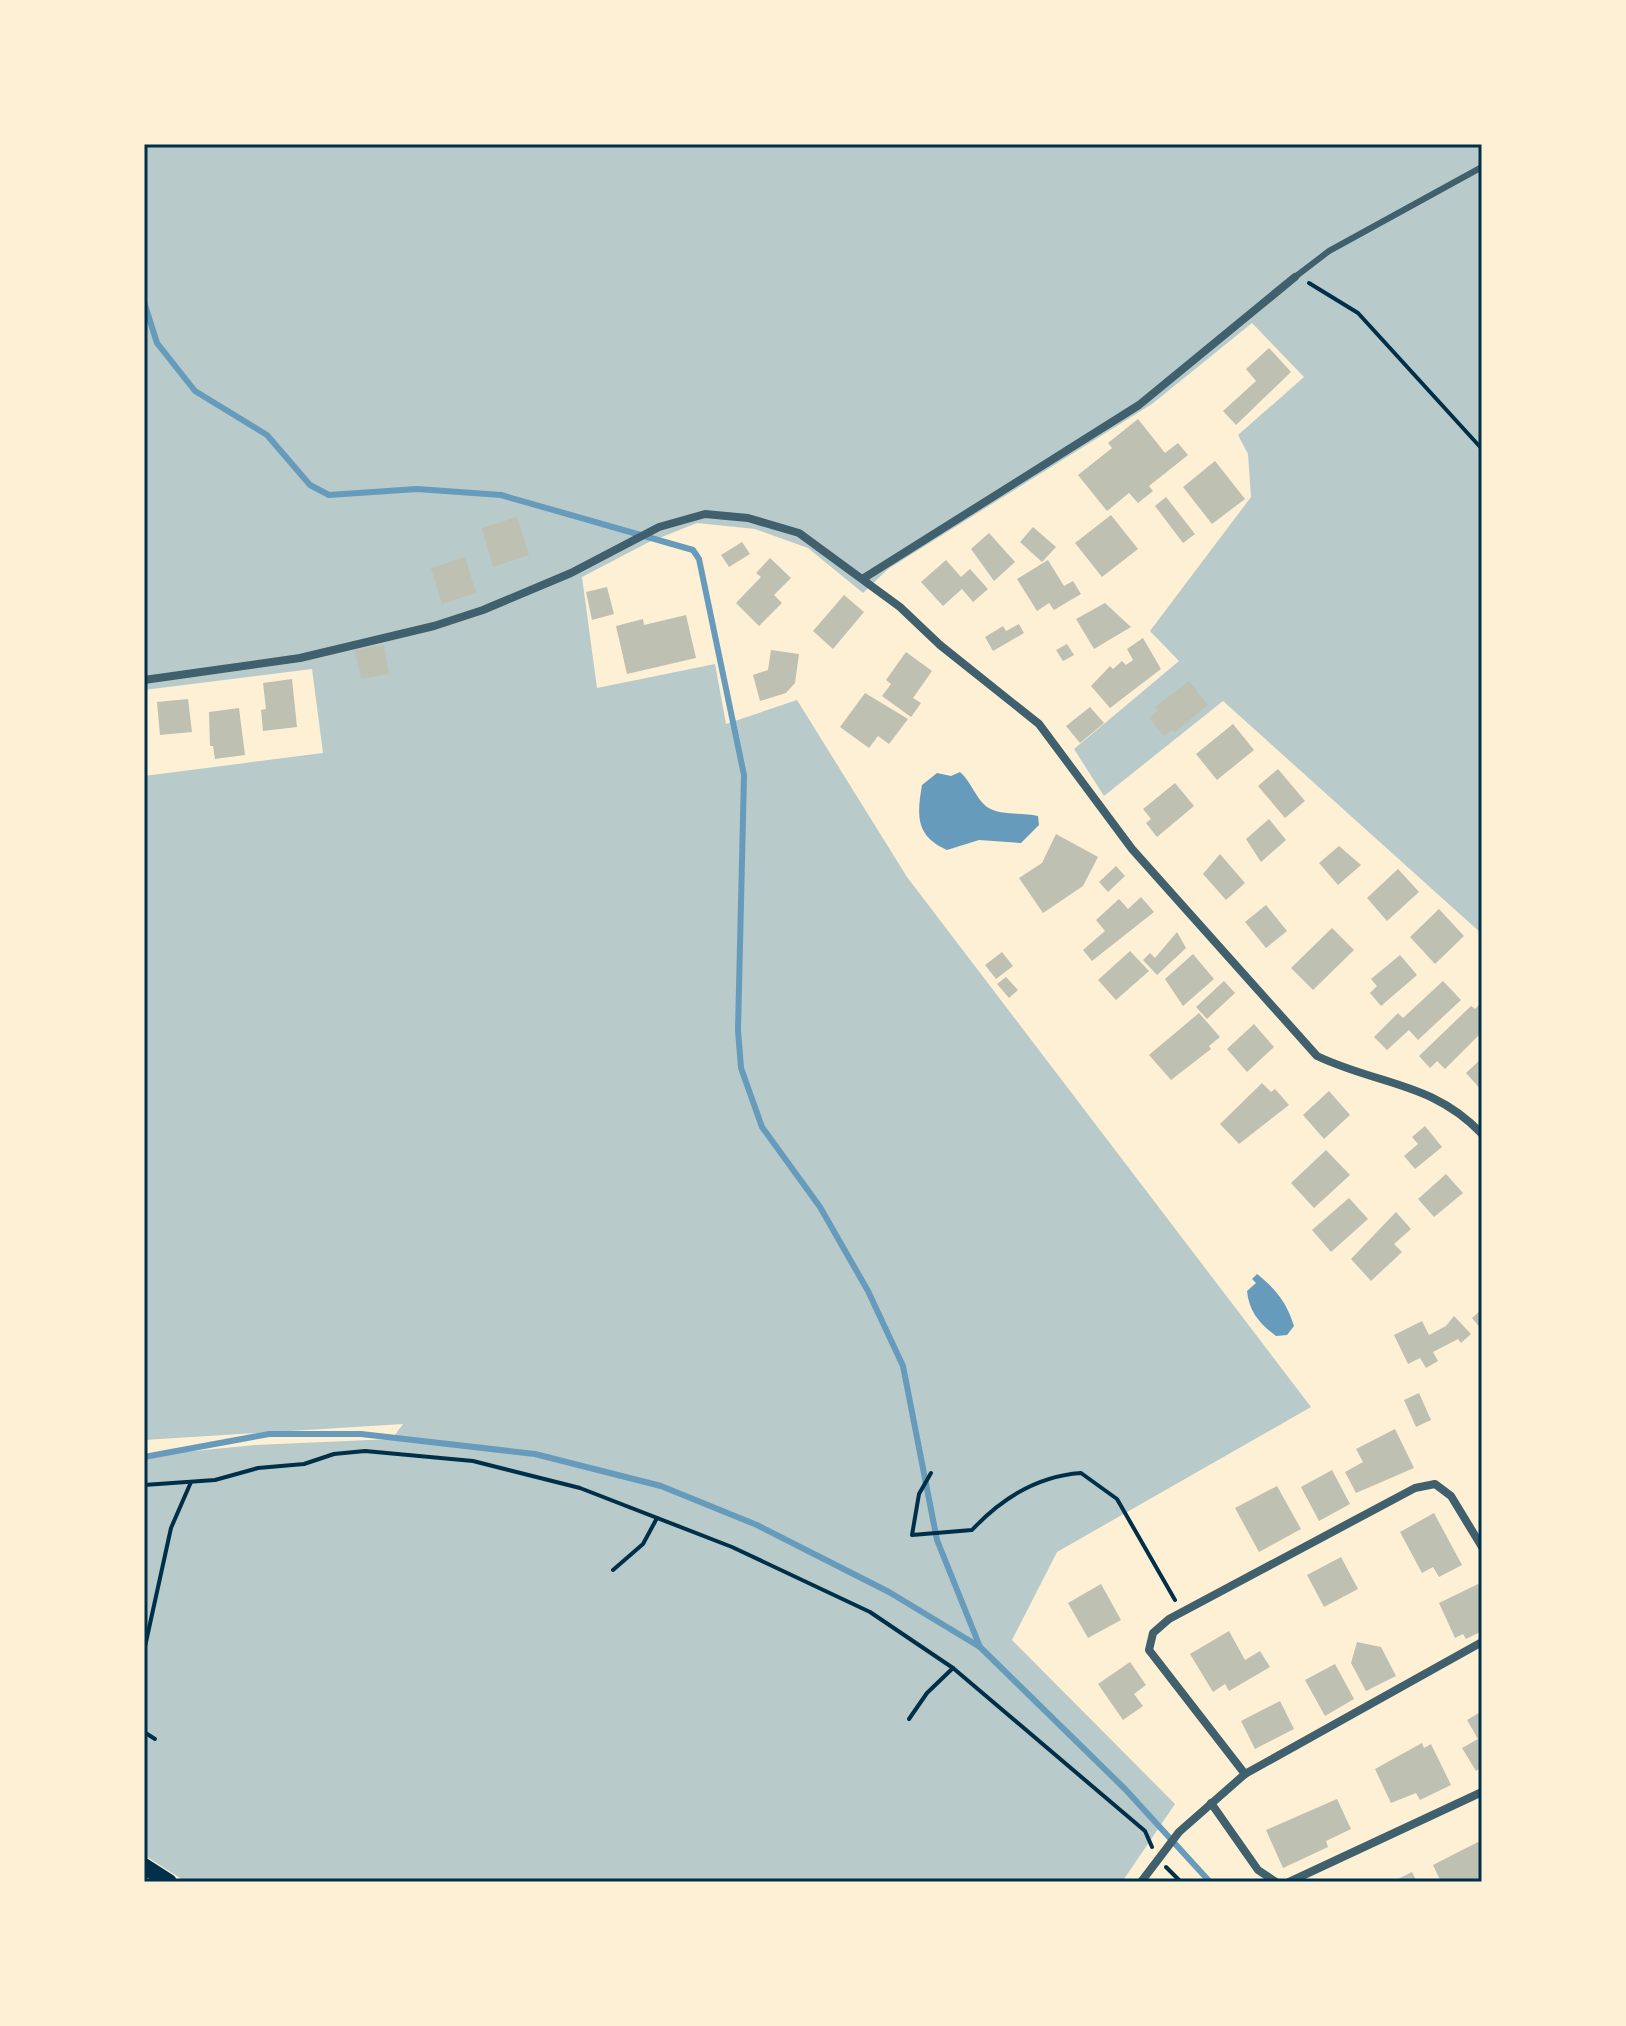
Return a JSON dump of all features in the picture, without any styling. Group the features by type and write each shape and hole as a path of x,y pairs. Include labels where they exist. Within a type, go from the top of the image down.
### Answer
{"main road":[{"path":"144,1866 169,1882"}],"street":[{"path":"864,578 1009,490 1139,405 1295,277"},
{"path":"144,680 285,660 434,626 483,610 571,573 637,536 705,514 748,518 799,533 864,578 1039,724 1132,849 1317,1056 1344,1069 1427,1092 1466,1117 1482,1134"},
{"path":"1245,1774 1149,1650 1153,1633 1182,1612 1415,1488 1435,1484 1451,1496 1482,1547"},
{"path":"1141,1882 1179,1832 1245,1774 1482,1642"},
{"path":"1289,1882 1482,1792"},
{"path":"1211,1803 1258,1870 1276,1882"}],"lane":[{"path":"1295,277 1329,251 1482,167"}],"path":[{"path":"1295,277 1342,300 1358,313 1482,449"},
{"path":"144,1485 191,1482 365,1451 473,1461 580,1488 732,1547 870,1612 953,1668 1145,1831 1181,1882"},
{"path":"931,1473 919,1494 912,1535 972,1530 992,1509 1033,1485 1059,1475 1081,1473 1117,1499 1182,1612"},
{"path":"144,1651 171,1528 191,1482"},
{"path":"613,1570 643,1544 657,1518"},
{"path":"909,1719 927,1693 953,1668"},
{"path":"144,1732 155,1739"}],"shaded area":[{"path":"144,144 1482,144 1482,934 1223,701 1104,796 1074,749 1179,661 1150,631 1251,497 1248,454 1238,435 1304,377 1252,323 1152,404 888,569 863,593 808,548 755,529 697,523 649,542 582,577 597,688 715,664 726,724 797,700 907,877 1311,1407 1057,1552 1012,1640 1175,1804 1122,1882 186,1882 144,1855 144,1456 255,1445 392,1439 403,1424 144,1440 144,776 323,753 312,669 144,690"}],"water":[{"path":"960,772 987,807 998,812 1038,816 1039,825 1021,843 979,840 947,850 937,844 929,838 921,824 919,806 922,785 937,773 951,776"},
{"path":"1257,1274 1275,1291 1288,1310 1294,1326 1287,1335 1276,1336 1253,1311 1247,1291 1256,1283 1252,1279"}],"building":[{"path":"1269,348 1291,372 1236,425 1223,411 1256,381 1246,369"},
{"path":"1138,419 1165,453 1178,443 1188,455 1149,486 1153,491 1138,503 1129,493 1107,511 1078,475 1112,448 1108,443"},
{"path":"1215,461 1245,499 1212,524 1183,487"},
{"path":"1166,497 1195,534 1183,543 1155,506"},
{"path":"1111,515 1138,549 1102,577 1075,543"},
{"path":"517,517 529,555 493,567 482,528"},
{"path":"1033,527 1056,547 1042,562 1020,542"},
{"path":"989,533 1015,562 994,581 971,549"},
{"path":"742,542 750,554 729,567 721,555"},
{"path":"465,557 476,593 442,604 431,568"},
{"path":"770,558 791,578 774,595 782,603 759,626 736,603 761,577 756,573"},
{"path":"946,560 961,577 970,569 988,589 973,602 962,589 943,606 921,582"},
{"path":"1048,560 1064,586 1073,581 1081,594 1054,610 1049,603 1037,611 1017,579"},
{"path":"607,587 614,614 592,620 586,592"},
{"path":"844,595 864,612 833,649 813,631"},
{"path":"1105,603 1131,627 1094,649 1076,619"},
{"path":"686,615 696,658 627,674 616,626 643,619 644,625"},
{"path":"1019,624 1024,633 993,651 985,637 1003,626 1006,631"},
{"path":"1143,638 1161,669 1110,708 1091,686 1110,666 1113,669 1122,661 1126,665 1133,660 1127,649"},
{"path":"1067,644 1074,655 1063,661 1056,650"},
{"path":"384,645 389,674 361,679 355,650"},
{"path":"771,650 799,654 795,683 786,693 760,701 753,675 768,670"},
{"path":"906,652 932,671 913,698 921,703 911,717 882,696 891,684 886,680"},
{"path":"292,679 297,727 263,731 261,710 266,709 263,683"},
{"path":"1189,681 1208,705 1175,732 1172,730 1164,736 1149,718 1158,711 1155,707"},
{"path":"865,693 908,719 889,744 878,736 869,748 840,727"},
{"path":"188,699 192,732 160,735 157,702"},
{"path":"1090,707 1104,723 1080,743 1066,726"},
{"path":"239,708 245,755 215,759 213,746 210,746 209,712"},
{"path":"1233,724 1254,750 1217,780 1196,754"},
{"path":"1278,769 1305,801 1285,818 1258,786"},
{"path":"1175,783 1194,806 1157,837 1146,823 1151,819 1143,809"},
{"path":"1269,819 1286,840 1261,862 1246,839"},
{"path":"1056,834 1098,857 1083,886 1043,913 1019,878 1042,863"},
{"path":"1339,846 1361,865 1338,885 1319,863"},
{"path":"1220,854 1245,883 1226,900 1203,874"},
{"path":"1116,866 1125,876 1108,892 1099,882"},
{"path":"1398,869 1419,892 1387,921 1367,898"},
{"path":"1141,897 1154,912 1092,961 1083,950 1105,931 1096,920 1119,899 1128,909"},
{"path":"1266,905 1287,931 1266,948 1245,922"},
{"path":"1439,909 1464,936 1435,964 1410,937"},
{"path":"1332,928 1354,950 1313,990 1291,968"},
{"path":"1177,932 1186,948 1157,975 1143,960 1150,953 1155,958"},
{"path":"1130,951 1149,971 1116,1000 1098,980"},
{"path":"1002,952 1013,966 996,979 985,965"},
{"path":"1193,954 1214,979 1183,1006 1165,979"},
{"path":"1400,955 1417,975 1381,1006 1370,993 1377,986 1371,979"},
{"path":"1006,977 1018,990 1009,998 997,984"},
{"path":"1224,981 1235,993 1207,1019 1196,1007"},
{"path":"1443,981 1461,1000 1418,1040 1409,1030 1387,1050 1374,1037 1398,1013 1403,1018"},
{"path":"1482,1002 1482,1032 1445,1069 1437,1061 1430,1068 1419,1056 1471,1006 1475,1009"},
{"path":"1199,1013 1220,1037 1209,1046 1211,1049 1171,1080 1149,1055"},
{"path":"1254,1024 1274,1047 1247,1072 1227,1049"},
{"path":"1482,1058 1482,1091 1466,1073"},
{"path":"1262,1083 1271,1092 1275,1089 1289,1105 1239,1144 1220,1124"},
{"path":"1329,1091 1350,1115 1324,1139 1303,1115"},
{"path":"1425,1126 1442,1147 1415,1169 1404,1156 1418,1144 1412,1137"},
{"path":"1326,1150 1350,1175 1314,1208 1291,1183"},
{"path":"1446,1174 1463,1193 1434,1217 1418,1199"},
{"path":"1349,1198 1368,1219 1331,1252 1312,1230"},
{"path":"1396,1212 1411,1229 1394,1244 1402,1252 1371,1281 1351,1259"},
{"path":"1482,1309 1482,1330 1472,1318"},
{"path":"1454,1316 1471,1334 1461,1343 1458,1339 1433,1352 1438,1361 1426,1368 1420,1358 1408,1364 1394,1335 1422,1321 1429,1335 1446,1326"},
{"path":"1419,1393 1431,1420 1416,1427 1404,1400"},
{"path":"1395,1429 1414,1468 1356,1493 1345,1472 1363,1462 1356,1449"},
{"path":"1332,1470 1350,1504 1319,1521 1301,1487"},
{"path":"1277,1486 1301,1529 1259,1552 1235,1508"},
{"path":"1434,1513 1462,1565 1439,1577 1433,1567 1422,1573 1400,1532"},
{"path":"1341,1557 1358,1589 1324,1607 1307,1575"},
{"path":"1101,1584 1121,1620 1088,1638 1068,1603"},
{"path":"1478,1584 1482,1591 1482,1631 1466,1639 1463,1634 1455,1638 1439,1603"},
{"path":"1229,1631 1245,1660 1260,1651 1270,1667 1229,1691 1225,1684 1213,1692 1190,1654"},
{"path":"1357,1642 1381,1647 1396,1676 1366,1691 1351,1663"},
{"path":"1130,1662 1146,1685 1134,1694 1143,1706 1123,1720 1098,1684"},
{"path":"1335,1664 1354,1699 1325,1716 1305,1680"},
{"path":"1280,1701 1294,1729 1255,1749 1241,1721"},
{"path":"1482,1711 1482,1767 1476,1771 1462,1748 1478,1739 1467,1720"},
{"path":"1422,1743 1424,1748 1431,1744 1451,1785 1420,1800 1416,1793 1391,1803 1375,1769"},
{"path":"1337,1799 1351,1829 1326,1841 1328,1847 1283,1868 1266,1830"},
{"path":"1482,1840 1482,1882 1441,1882 1433,1865"},
{"path":"1412,1872 1417,1882 1392,1882"}],"waterway":[{"path":"144,302 157,343 195,391 267,435 310,485 329,495 417,489 501,495 693,550 699,559 744,775 738,1030 741,1068 762,1127 820,1207 868,1291 903,1366 937,1540 980,1647"},
{"path":"144,1457 269,1434 361,1434 535,1454 661,1486 757,1525 889,1592 980,1647 1125,1789 1210,1882"}]}
